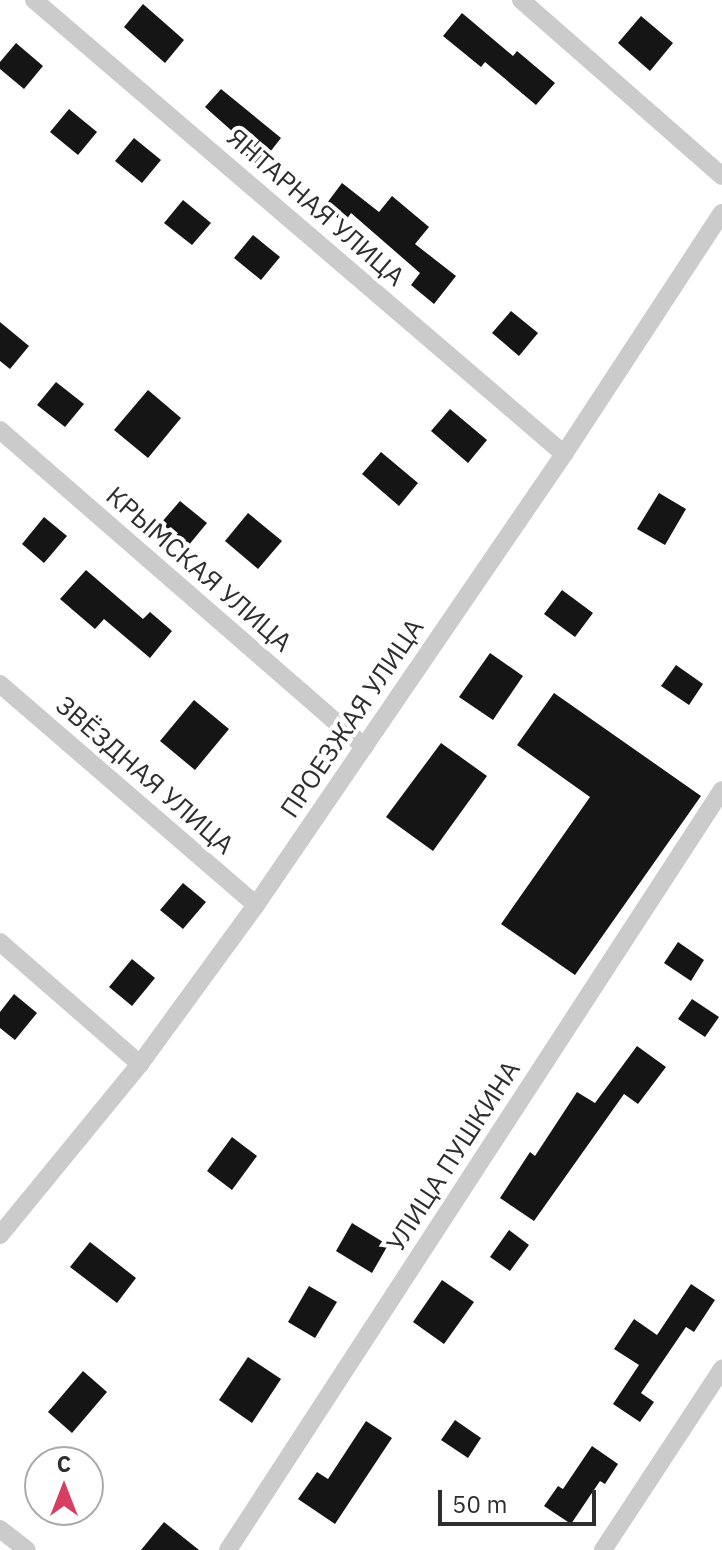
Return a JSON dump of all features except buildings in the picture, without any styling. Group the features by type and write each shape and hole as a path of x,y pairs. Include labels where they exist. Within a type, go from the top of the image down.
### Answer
{"street":[{"name":"ЯНТАРНАЯ УЛИЦА","path":"34,0 564,454"},
{"path":"521,0 722,176"},
{"name":"ПРОЕЗЖАЯ УЛИЦА","path":"0,1235 140,1064 256,905 564,454 722,213"},
{"name":"КРЫМСКАЯ УЛИЦА","path":"0,430 365,747"},
{"name":"ЗВЁЗДНАЯ УЛИЦА","path":"0,684 256,905"},
{"name":"УЛИЦА ПУШКИНА","path":"228,1550 722,790"},
{"path":"0,942 140,1064"},
{"path":"603,1550 722,1369"},
{"path":"0,1529 27,1550"}]}
